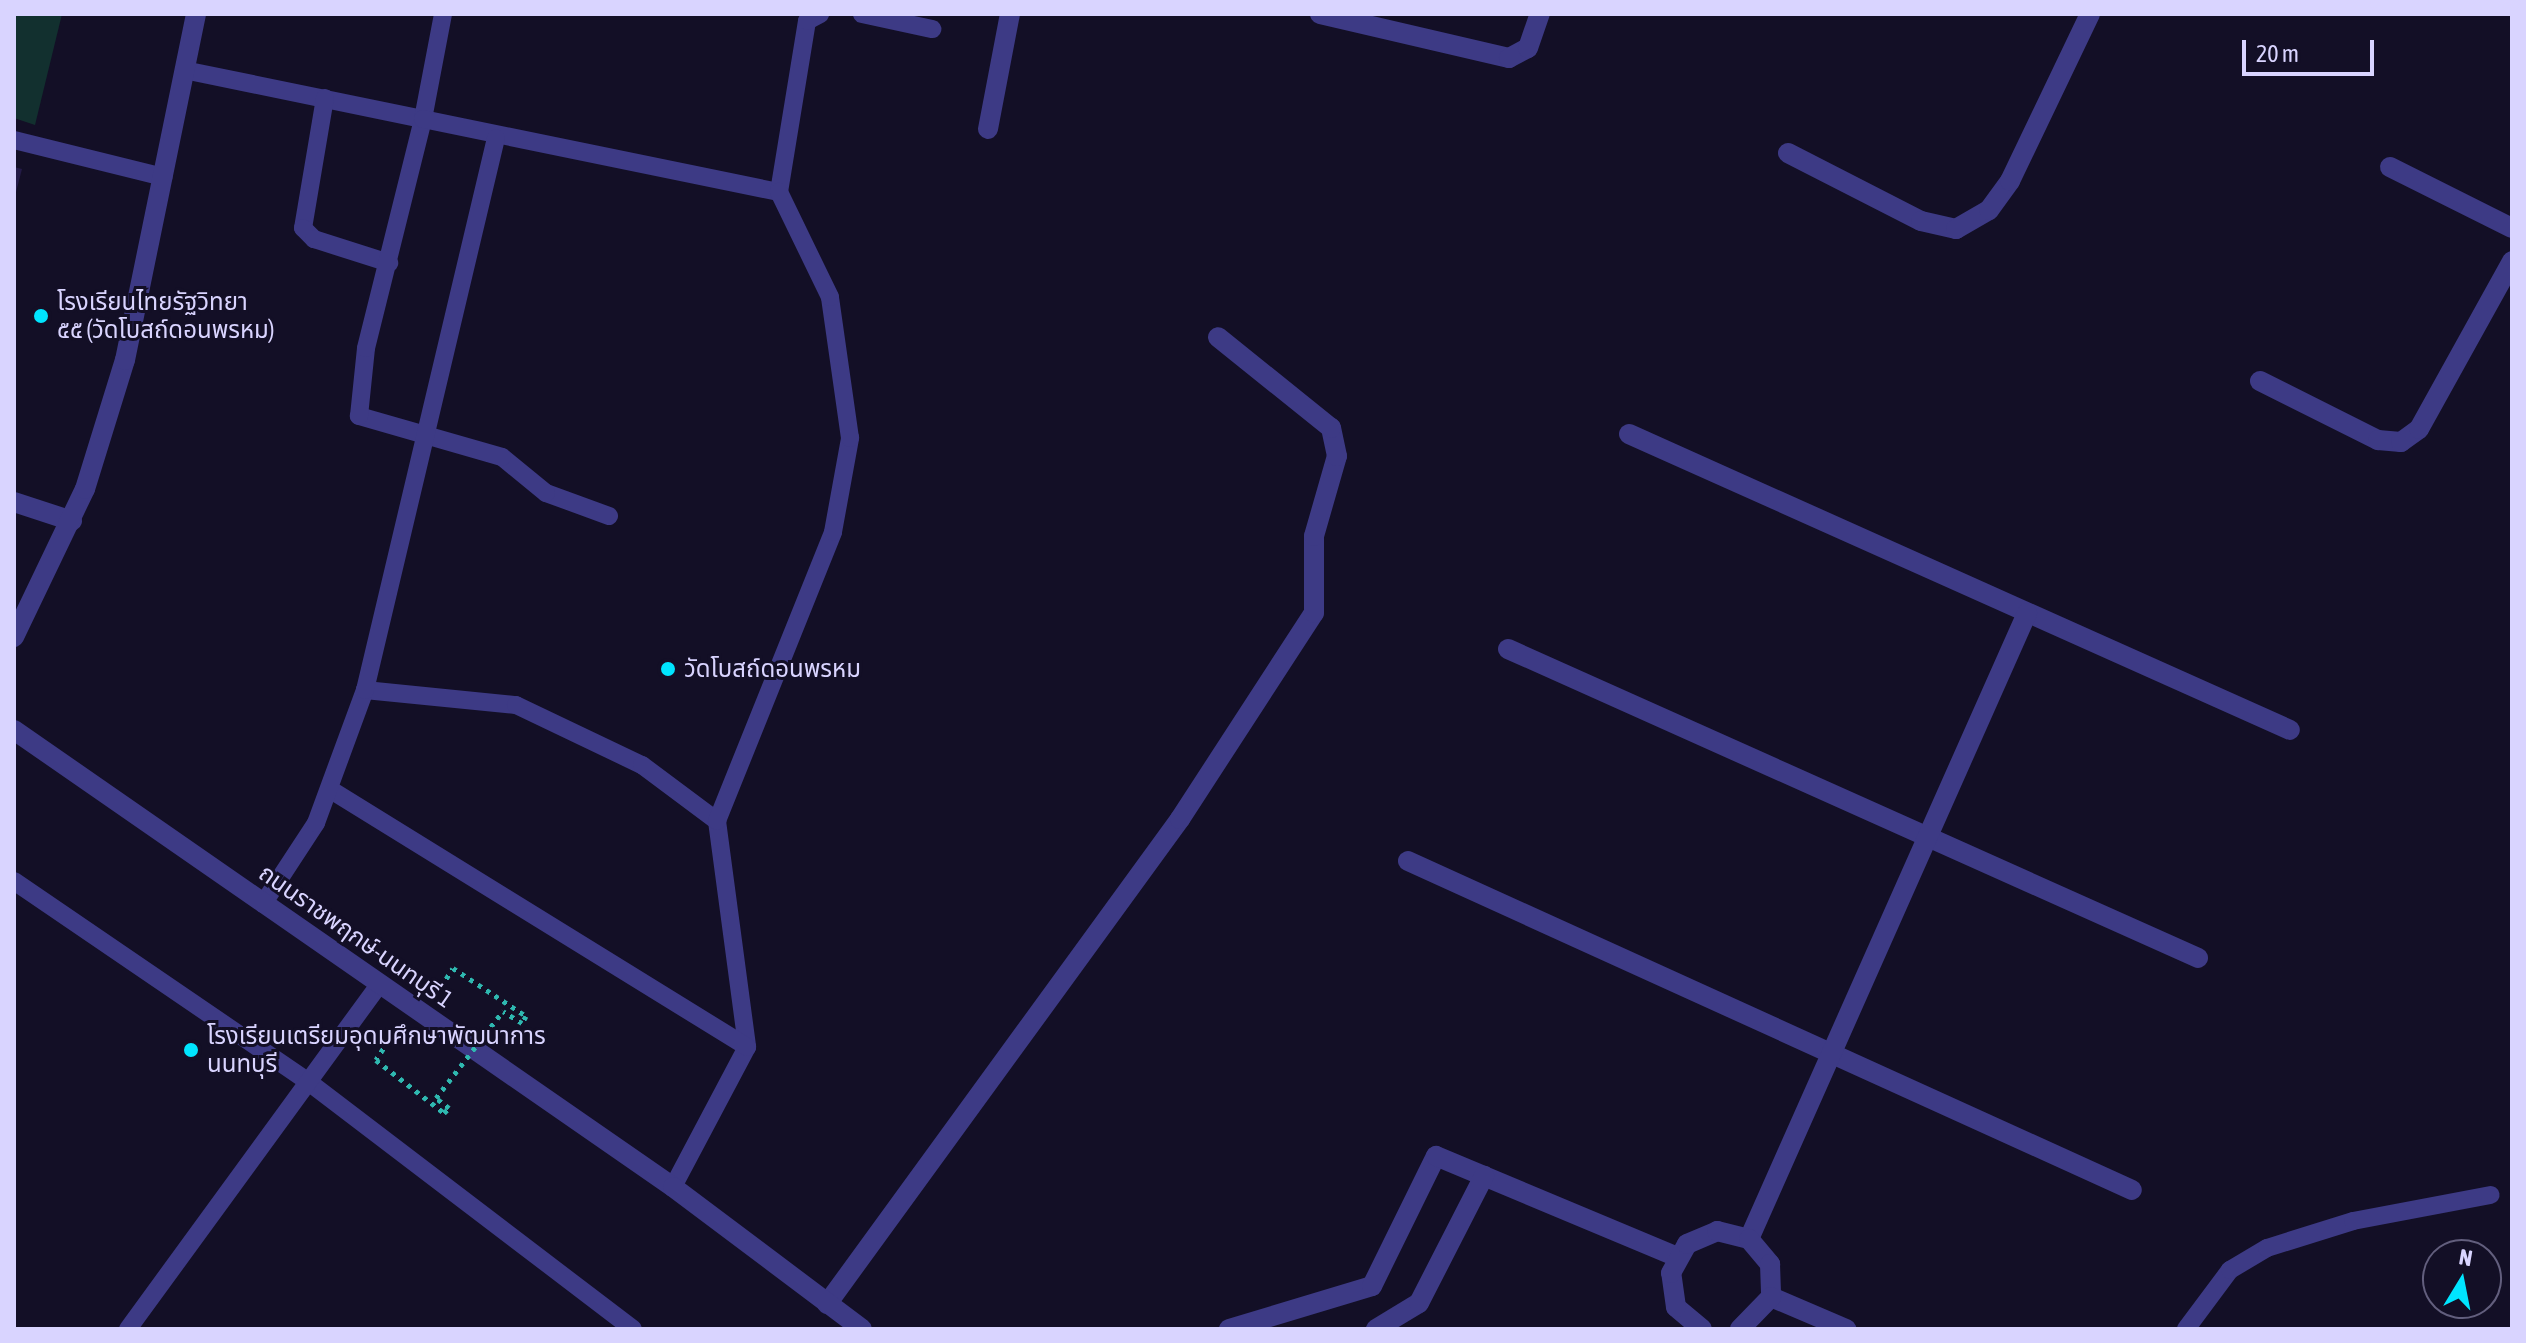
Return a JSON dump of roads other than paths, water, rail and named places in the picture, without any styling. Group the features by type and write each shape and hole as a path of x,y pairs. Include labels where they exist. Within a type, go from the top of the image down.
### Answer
{"street":[{"path":"14,637 72,521 125,360 196,14"},
{"path":"988,129 1010,14"},
{"path":"1320,14 1509,58 1528,48 1540,14"},
{"path":"1788,153 1921,221 1956,229 1989,210 2010,181 2083,16"},
{"path":"2390,167 2512,228"},
{"path":"2260,381 2378,440 2401,442 2419,429 2512,261"},
{"path":"827,1304 1180,819 1314,613 1314,536 1337,456 1331,428 1218,337"},
{"path":"1629,434 2290,730"},
{"path":"14,502 72,521"},
{"path":"1749,1239 2027,613"},
{"path":"1508,649 2198,958"},
{"name":"ถนนราชพฤกษ์-นนทบุรี 1","path":"14,730 673,1187 862,1329"},
{"path":"1408,861 2132,1190"},
{"path":"1229,1329 1372,1286 1436,1156 1677,1257"},
{"path":"1376,1329 1419,1303 1484,1176"},
{"path":"1702,1329 1676,1307 1671,1290 1677,1257 1717,1231 1749,1239 1770,1264 1771,1297 1740,1329"},
{"path":"1771,1297 1846,1329"}],"lane":[{"path":"443,14 423,119 366,348 359,416 422,440 502,457 546,493 609,516"},
{"path":"673,1187 747,1047 717,821 833,532 850,438 830,297 779,192 807,21 820,14"},
{"path":"862,14 932,29"},
{"path":"184,70 423,119 496,138 779,192"},
{"path":"325,98 303,228 314,239 389,263"},
{"path":"263,904 331,790 365,690 496,138"},
{"path":"14,140 163,177"},
{"path":"365,690 516,705 642,765 717,821"},
{"path":"331,790 747,1047"},
{"path":"14,881 310,1083 633,1329"},
{"path":"128,1329 380,983"},
{"path":"2186,1329 2230,1270 2267,1248 2353,1221 2491,1195"}],"place":[{"name":"โรงเรียนไทยรัฐวิทยา ๕๕ (วัดโบสถ์ดอนพรหม)","path":"41,316"},
{"name":"วัดโบสถ์ดอนพรหม","path":"668,669"},
{"name":"โรงเรียนเตรียมอุดมศึกษาพัฒนาการ นนทบุรี","path":"191,1050"}]}
